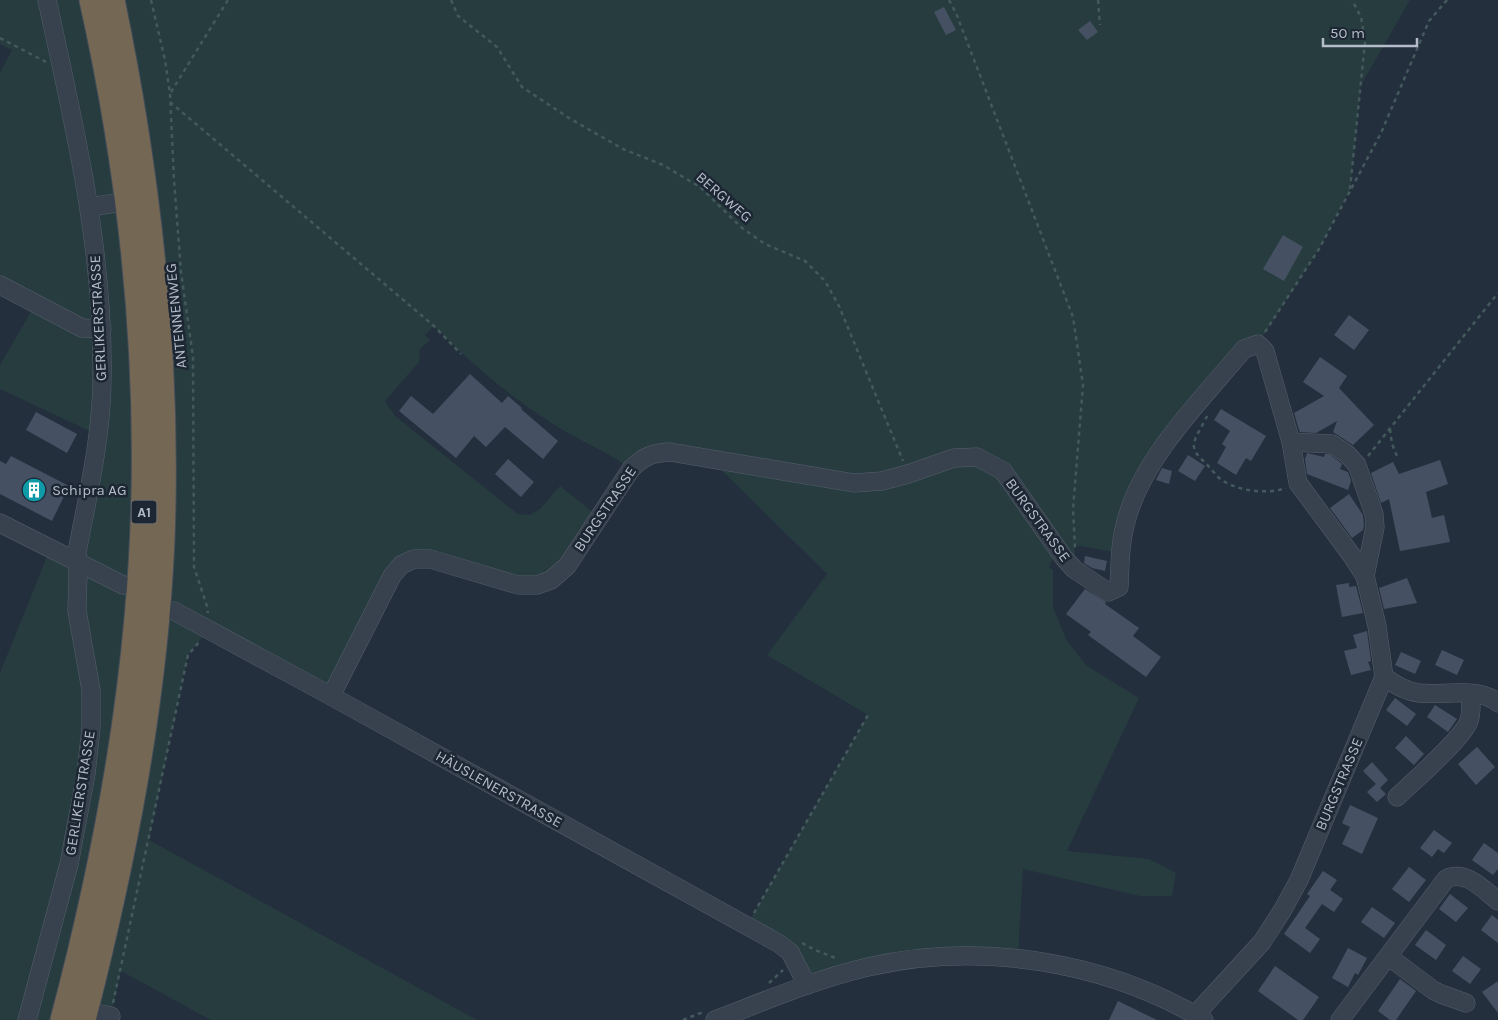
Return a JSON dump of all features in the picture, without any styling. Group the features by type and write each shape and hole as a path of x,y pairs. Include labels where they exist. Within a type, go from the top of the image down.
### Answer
{"highway":[{"name":"A1","path":"77,1017 94,895 126,719 139,600 144,516 144,414 139,311 128,201 119,142 92,0"},
{"name":"A1","path":"77,1017 122,852 140,750 156,621 163,509 163,399 155,272 137,134 112,0"}],"street":[{"name":"GERLIKERSTRASSE","path":"27,1020 69,864 86,774 91,728 91,690 77,611 77,552 98,434 102,378 100,284 90,207 47,0"},
{"path":"90,207 128,201"},
{"path":"0,285 82,328 102,329"},
{"path":"1258,344 1265,351 1291,442 1298,484 1365,576 1377,626 1384,677 1402,689 1419,693 1470,694 1490,697 1498,704"},
{"name":"BURGSTRASSE","path":"330,696 392,576 401,565 414,559 430,559 518,585 538,585 551,580 567,566 631,469 641,459 655,453 670,452 854,483 882,481 954,458 977,457 1003,471 1064,558 1074,569 1108,592 1119,587 1120,553 1127,518 1139,486 1168,440 1244,349 1258,344"},
{"path":"1291,442 1332,444 1348,454 1357,465 1374,514 1375,527 1365,576"},
{"path":"0,523 123,585"},
{"name":"HÄUSLENERSTRASSE","path":"174,611 778,943 790,952 807,985"},
{"name":"BURGSTRASSE","path":"1200,1017 1262,942 1299,880 1384,677"},
{"path":"1397,797 1460,735 1468,723 1472,709 1470,694"},
{"path":"1340,1020 1442,882 1457,875 1468,879 1498,901"},
{"path":"715,1020 807,985 868,967 917,959 970,956 1018,958 1059,965 1099,975 1151,994 1200,1017"},
{"path":"1388,956 1433,990 1466,1003"},
{"path":"77,1017 111,1016"}],"path":[{"name":"ANTENNENWEG","path":"151,0 165,60 170,94 181,272 193,357 194,567 207,606 208,630"},
{"path":"170,94 228,0"},
{"name":"BERGWEG","path":"451,0 458,16 497,47 522,87 569,118 623,149 663,165 700,187 742,228 765,244 805,261 825,281 839,306 908,474"},
{"path":"948,0 956,13 1073,317 1083,385 1073,509 1074,569"},
{"path":"1098,0 1100,26"},
{"path":"1350,190 1366,42 1361,17 1352,0"},
{"path":"1258,344 1319,249 1381,132 1429,22 1447,0"},
{"path":"0,38 42,61 62,68"},
{"path":"170,102 434,326 462,354"},
{"path":"1357,465 1370,455 1498,294"},
{"path":"1207,415 1202,428 1194,439 1193,446 1219,478 1244,489 1267,491 1279,490 1298,484"},
{"path":"1390,429 1392,444 1397,456"},
{"path":"111,1016 188,655 208,630"},
{"path":"757,909 868,715"}],"green space":[{"path":"0,0 1410,0 1361,85 1350,190 1319,249 1258,344 1168,440 1120,553 1075,545 1074,569 1064,558 1053,558 1049,568 1053,570 1053,607 1067,641 1087,666 1139,698 1067,851 1149,859 1176,873 1172,896 1140,896 1023,869 1018,958 970,955 807,985 802,972 747,925 868,715 767,655 827,574 710,459 670,452 631,469 613,457 576,438 525,405 463,354 434,326 425,335 430,340 420,349 419,362 385,401 395,416 518,514 530,515 540,509 560,486 599,517 567,566 537,585 430,559 401,565 331,696 208,630 188,655 149,840 477,1020 211,1020 121,971 110,1020 0,1020 0,673 50,549 77,562 98,435 0,389 0,365 32,310 0,293 0,73 12,50 0,44"}],"building":[{"path":"944,7 956,30 946,35 934,12"},
{"path":"1090,21 1098,32 1087,40 1078,30"},
{"path":"1283,235 1303,247 1284,281 1263,269"},
{"path":"1349,315 1369,330 1354,350 1334,335"},
{"path":"1320,357 1347,376 1339,388 1374,425 1353,445 1333,432 1337,421 1316,433 1300,432 1299,430 1294,413 1324,396 1303,382"},
{"path":"470,374 502,403 508,396 558,441 543,459 505,427 486,447 474,436 456,458 399,411 411,396 433,414"},
{"path":"1221,409 1266,436 1251,461 1246,458 1236,475 1217,463 1226,447 1222,444 1230,431 1214,420"},
{"path":"36,412 77,434 67,453 26,430"},
{"path":"1307,453 1324,457 1325,454 1329,454 1340,462 1342,464 1340,469 1348,472 1351,481 1348,490 1307,474 1305,459"},
{"path":"1188,455 1205,466 1195,481 1178,471"},
{"name":"Schipra AG","path":"11,456 69,486 52,521 0,494 0,461 6,464"},
{"path":"508,459 534,482 521,497 495,474"},
{"path":"1440,460 1448,484 1426,492 1432,518 1444,515 1450,542 1400,551 1389,499 1381,503 1371,473 1393,462 1399,474"},
{"path":"1162,468 1172,471 1169,484 1156,480"},
{"path":"1349,494 1363,515 1364,526 1363,530 1352,538 1330,508"},
{"path":"1085,556 1107,561 1105,571 1092,568 1084,563"},
{"path":"1407,578 1417,603 1384,609 1379,588"},
{"path":"1349,583 1349,587 1356,586 1363,613 1342,617 1336,585"},
{"path":"1085,589 1106,602 1105,604 1139,628 1133,636 1161,657 1146,677 1088,635 1091,632 1066,614"},
{"path":"1367,631 1371,661 1368,662 1371,670 1351,675 1344,651 1357,648 1353,635"},
{"path":"1442,650 1464,660 1457,675 1435,665"},
{"path":"1401,652 1421,661 1415,674 1395,665"},
{"path":"1395,698 1416,714 1407,726 1386,710"},
{"path":"1435,705 1457,719 1448,732 1427,717"},
{"path":"1406,736 1424,754 1414,765 1395,748"},
{"path":"1477,747 1495,767 1476,785 1458,764"},
{"path":"1372,762 1388,780 1380,788 1386,794 1377,802 1367,792 1376,784 1363,771"},
{"path":"1350,805 1378,818 1362,854 1342,844 1350,827 1342,823"},
{"path":"1434,830 1452,843 1444,853 1438,849 1432,857 1420,848"},
{"path":"1484,843 1498,853 1498,869 1493,875 1472,860"},
{"path":"1409,867 1426,880 1409,902 1392,889"},
{"path":"1323,871 1337,880 1330,890 1343,899 1334,912 1322,904 1305,928 1320,939 1310,953 1284,934 1310,896 1307,894"},
{"path":"1450,894 1468,908 1456,922 1439,909"},
{"path":"1372,907 1395,923 1384,938 1361,922"},
{"path":"1492,915 1498,920 1498,943 1481,930"},
{"path":"1426,930 1446,945 1436,960 1415,945"},
{"path":"1348,948 1367,958 1358,975 1355,973 1348,987 1332,978"},
{"path":"1463,956 1481,969 1470,984 1452,971"},
{"path":"1275,966 1319,997 1303,1020 1298,1020 1258,991"},
{"path":"1400,979 1416,991 1396,1020 1390,1020 1378,1011"},
{"path":"1498,981 1498,1013 1482,992"},
{"path":"1118,1001 1157,1020 1109,1020"}],"place":[{"name":"Schipra AG","path":"34,490"}]}
